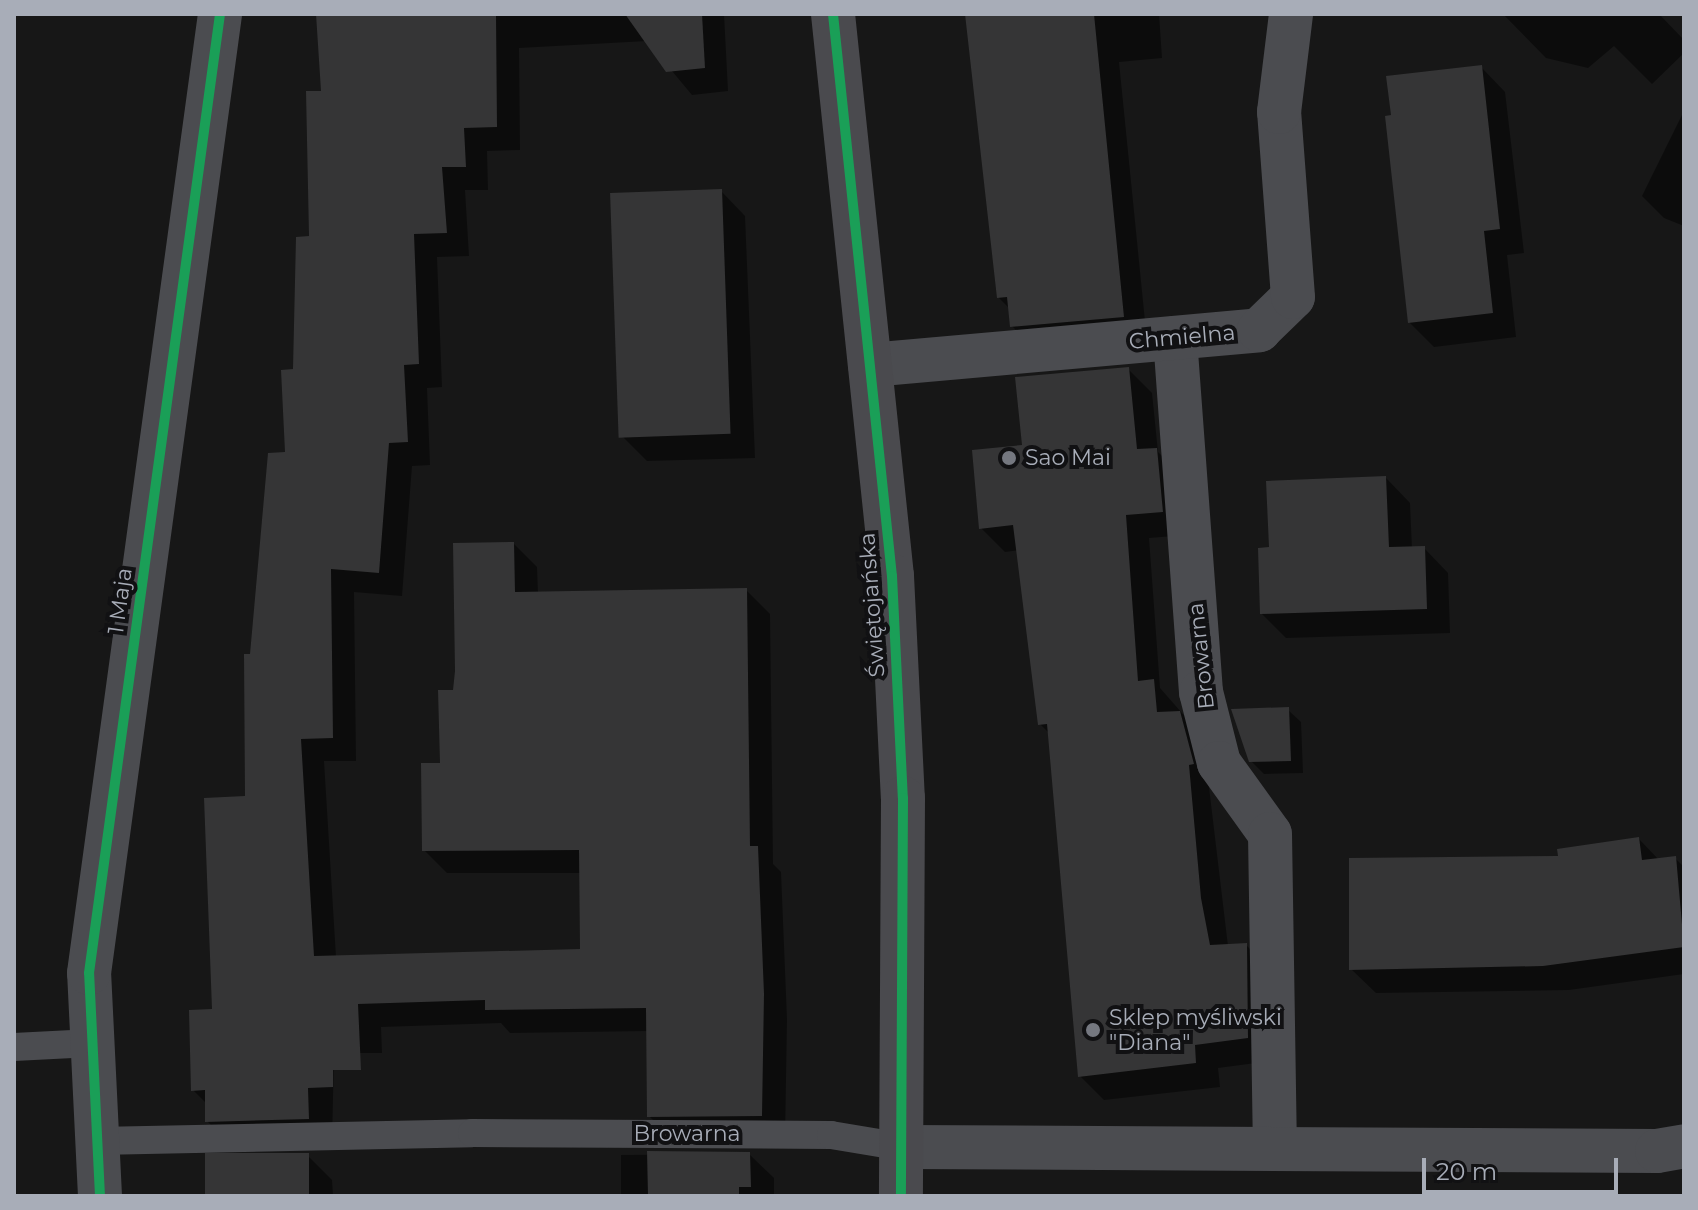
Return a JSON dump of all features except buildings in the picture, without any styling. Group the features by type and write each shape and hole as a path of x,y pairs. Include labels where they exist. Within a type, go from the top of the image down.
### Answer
{"street":[{"name":"1 Maja","path":"100,1196 89,973 220,14"},
{"name":"Świętojańska","path":"833,14 870,365 898,686 901,1196"},
{"name":"Chmielna","path":"870,365 1259,330 1293,297 1279,112 1291,14"},
{"name":"Browarna","path":"1175,338 1201,692 1219,763 1270,834 1275,1149"},
{"name":"Browarna","path":"903,1147 1657,1151 1684,1146"}],"lane":[{"path":"14,1047 92,1043"},
{"name":"Browarna","path":"97,1141 472,1133 815,1135 903,1147"}],"cycle path":[{"path":"100,1196 89,973 220,14"},
{"path":"833,14 892,576 903,798 901,1196"}],"place":[{"name":"Sao Mai","path":"1009,458"},
{"name":"Sklep myśliwski \"Diana\"","path":"1093,1030"}]}
